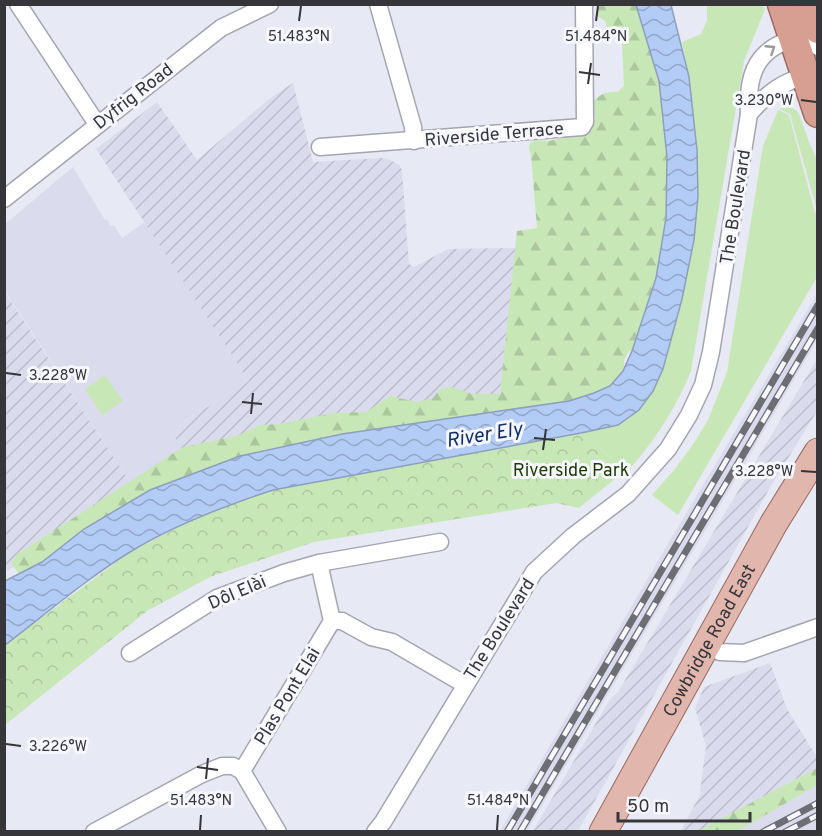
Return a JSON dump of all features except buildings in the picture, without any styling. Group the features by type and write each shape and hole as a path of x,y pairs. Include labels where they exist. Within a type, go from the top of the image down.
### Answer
{"highway":[{"path":"782,4 809,38"},
{"path":"810,4 811,73 818,113"}],"main road":[{"name":"Cowbridge Road East","path":"603,831 774,523 818,452"}],"street":[{"path":"18,4 97,124"},
{"name":"Dyfrig Road","path":"4,199 221,28 270,4"},
{"path":"378,4 413,127 414,141"},
{"name":"Riverside Terrace","path":"320,147 582,127 585,122 584,4"},
{"name":"The Boulevard","path":"375,831 383,822 464,684 534,572 573,536 628,494 668,449 689,415 703,385 711,352 749,114 756,95 755,66 763,55 778,45 809,38"},
{"path":"756,95 811,73"},
{"name":"Dôl Elài","path":"130,653 217,598 284,573 318,563 440,542"},
{"path":"318,563 332,621 342,621 371,637 392,642 464,684"},
{"name":"Plas Pont Elai","path":"242,771 332,621"},
{"path":"706,646 720,652 744,653 818,627"},
{"path":"94,831 222,766 233,766 242,771 278,831"}],"shaded area":[{"path":"293,83 313,162 382,158 399,165 402,170 409,264 414,267 448,249 516,248 500,394 181,449 171,430 249,381 96,149 157,102 197,160 269,99"},
{"path":"73,167 105,220 107,219 111,226 114,225 122,238 145,222 249,381 171,430 181,449 130,482 5,291 4,225"},
{"path":"4,291 130,482 8,571 4,565"},
{"path":"817,294 817,340 744,465 527,831 500,831 672,537"},
{"path":"817,359 817,411 768,491 578,831 533,831 610,699 618,692"},
{"path":"770,663 787,709 817,757 817,768 699,831 680,832 701,793 706,746 695,708 704,687"},
{"path":"817,768 817,831 698,832 758,799"}],"green space":[{"path":"600,4 644,5 662,24 672,205 641,353 629,351 624,360 625,380 619,396 397,437 22,577 11,564 16,555 183,447 237,436 260,425 278,424 334,413 366,412 390,396 417,402 433,398 440,389 452,387 472,394 500,394 517,231 537,228 530,143 536,140 549,141 588,132 595,119 593,102 604,94 618,92 624,85 622,43 611,34 605,21 597,16 597,7"},
{"path":"707,5 763,5 765,9 744,61 691,371 664,424 628,471 581,433 618,425 663,369 682,299 694,240 698,196 697,150 689,77 682,42 701,34 707,21"},
{"path":"787,106 799,114 817,160 817,210 790,114 779,109"},
{"path":"778,110 789,115 815,213 817,212 817,277 678,515 652,495 694,443 708,420 727,372 763,146"},
{"path":"105,375 123,401 102,415 85,389"},
{"name":"Riverside Park","path":"581,433 628,471 621,474 579,508 556,503 314,542 210,577 147,611 5,725 5,645 130,552 194,519 273,490"},
{"path":"817,768 817,785 738,831 698,831"}],"water":[{"name":"River Ely","path":"636,5 671,5 689,77 697,150 698,196 694,240 682,299 663,369 653,391 639,410 618,425 273,490 236,503 182,525 130,552 82,585 5,645 5,581 42,562 84,529 150,490 240,456 342,434 569,401 610,386 623,371 632,351 656,278 666,218 667,157 659,81"}],"railway":[{"path":"507,832 818,305"},
{"path":"520,832 818,328"},
{"path":"763,832 818,803"},
{"path":"785,832 818,815"}]}
